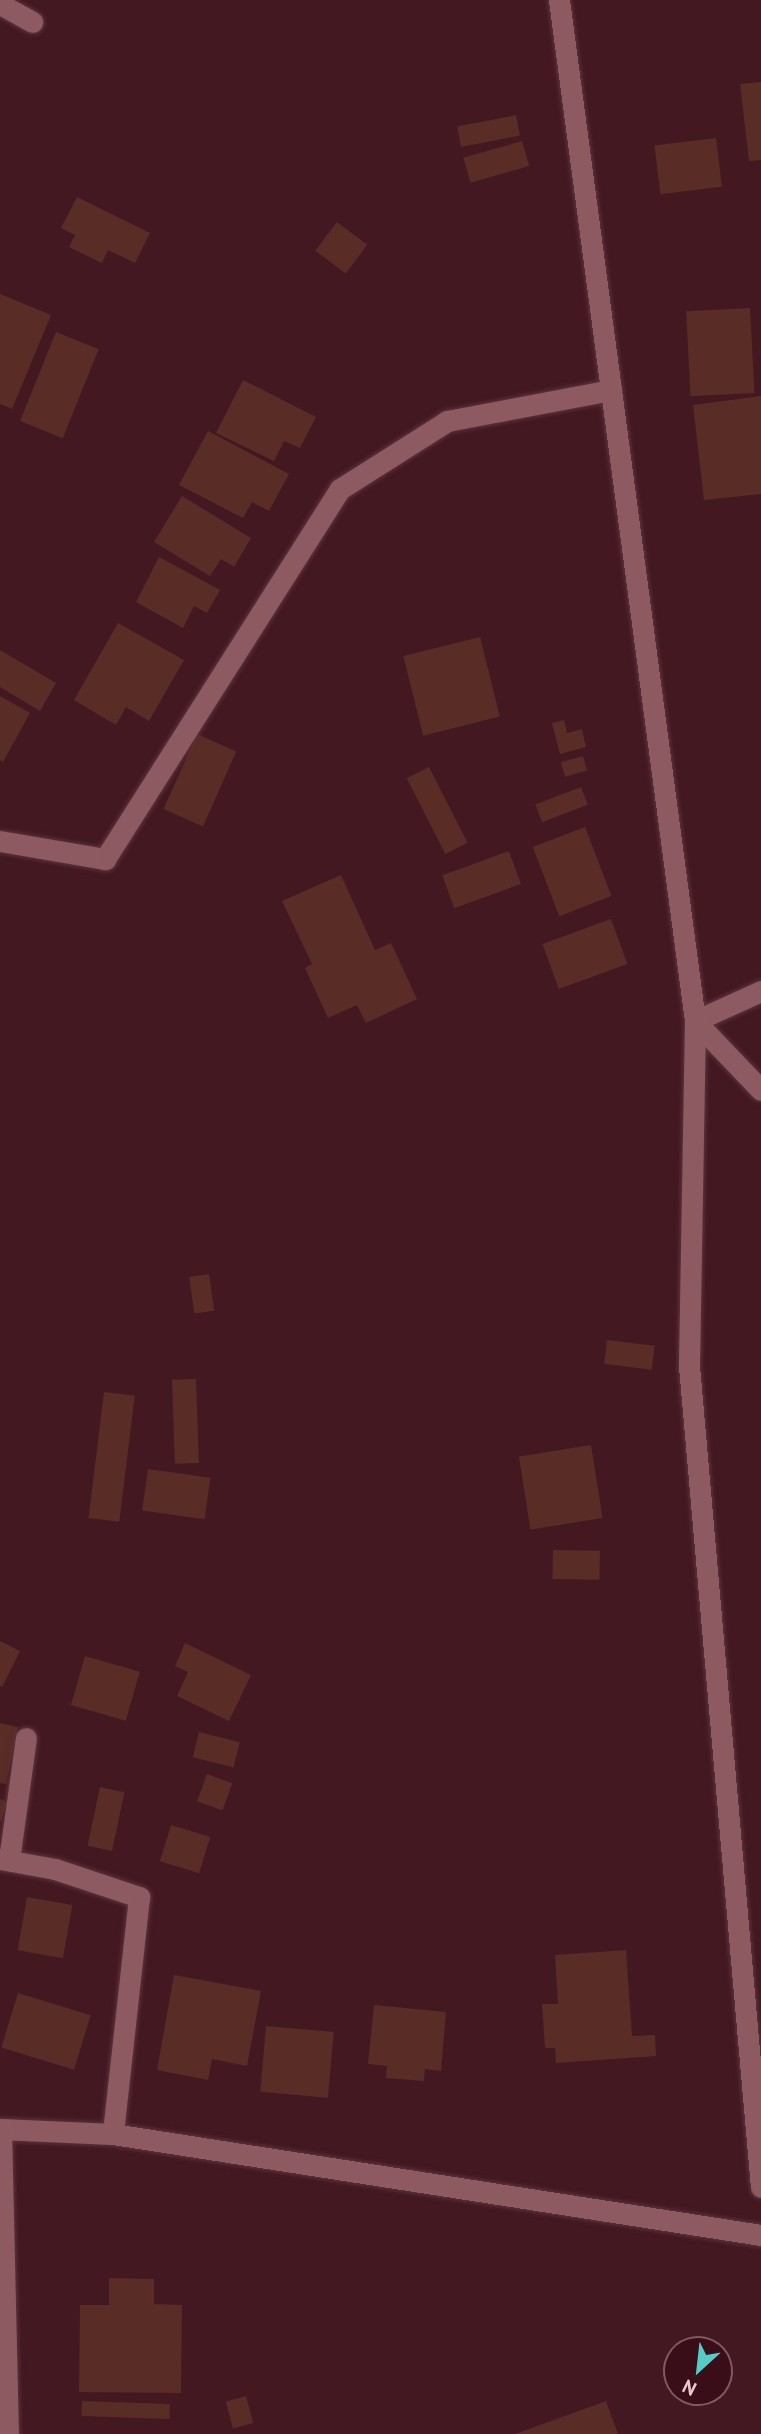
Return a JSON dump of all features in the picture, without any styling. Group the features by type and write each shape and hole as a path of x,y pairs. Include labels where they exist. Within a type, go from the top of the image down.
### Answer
{"street":[{"path":"559,0 695,1021 689,1366 761,2187"},
{"path":"0,4 32,22"},
{"path":"0,841 105,859 340,489 447,421 611,390"},
{"path":"695,1021 761,991"},
{"path":"695,1021 761,1090"},
{"path":"26,1738 4,1860 55,1869 139,1897 113,2134"},
{"path":"8,2434 0,2129 113,2134 761,2235"}],"building":[{"path":"761,82 761,160 749,161 740,84"},
{"path":"516,115 520,136 461,147 457,126"},
{"path":"716,138 722,187 660,194 654,146"},
{"path":"522,141 529,166 471,183 463,158"},
{"path":"77,197 150,233 135,263 108,250 102,263 69,247 75,235 61,228"},
{"path":"337,222 367,245 346,274 315,251"},
{"path":"0,294 51,315 12,409 0,404"},
{"path":"750,308 754,393 691,396 686,311"},
{"path":"56,332 99,349 63,438 20,421"},
{"path":"243,380 316,417 300,448 284,441 274,461 216,433"},
{"path":"761,396 761,494 704,500 693,405"},
{"path":"208,431 289,474 269,511 252,502 243,518 179,485"},
{"path":"182,496 251,538 234,567 221,559 210,576 154,542"},
{"path":"159,557 220,590 207,613 194,606 183,628 136,602"},
{"path":"118,623 184,660 149,721 126,707 116,725 74,700"},
{"path":"480,637 500,717 423,736 403,656"},
{"path":"0,650 56,683 40,711 0,687"},
{"path":"0,696 30,713 3,762 0,760"},
{"path":"564,720 567,733 582,729 586,747 560,754 552,723"},
{"path":"197,734 236,751 203,826 164,809"},
{"path":"583,756 587,770 565,777 561,762"},
{"path":"429,767 468,843 445,854 407,778"},
{"path":"581,787 588,805 542,822 535,805"},
{"path":"585,827 612,896 559,916 533,847"},
{"path":"509,851 521,884 454,908 442,875"},
{"path":"341,875 375,950 391,943 417,999 366,1023 357,1005 328,1018 305,968 312,964 282,901"},
{"path":"611,919 627,964 559,989 542,944"},
{"path":"209,1274 214,1311 194,1313 189,1277"},
{"path":"607,1340 655,1346 652,1370 604,1364"},
{"path":"196,1379 199,1463 175,1464 172,1380"},
{"path":"104,1392 135,1396 119,1522 89,1518"},
{"path":"591,1445 603,1518 530,1530 519,1456"},
{"path":"148,1469 210,1478 205,1519 142,1511"},
{"path":"553,1550 600,1551 599,1580 552,1579"},
{"path":"0,1641 20,1651 2,1687 0,1686"},
{"path":"185,1643 251,1675 229,1721 177,1696 188,1672 175,1666"},
{"path":"85,1656 140,1672 126,1721 71,1705"},
{"path":"0,1723 18,1727 6,1784 0,1783"},
{"path":"199,1732 240,1742 233,1767 193,1757"},
{"path":"207,1774 232,1783 222,1810 197,1801"},
{"path":"100,1787 124,1792 112,1851 88,1846"},
{"path":"0,1799 7,1802 1,1822 0,1821"},
{"path":"171,1825 210,1837 199,1873 160,1861"},
{"path":"27,1897 72,1905 63,1958 18,1950"},
{"path":"626,1950 632,2036 655,2035 656,2056 556,2063 555,2048 545,2048 542,2004 558,2004 555,1955"},
{"path":"174,1975 261,1991 247,2066 212,2059 208,2080 157,2070"},
{"path":"18,1993 91,2015 74,2070 1,2048"},
{"path":"374,2005 446,2012 441,2071 425,2069 424,2081 386,2078 387,2066 368,2064"},
{"path":"266,2026 334,2032 328,2098 260,2092"},
{"path":"109,2278 154,2279 154,2304 182,2305 181,2393 79,2392 80,2305 109,2305"},
{"path":"246,2396 253,2423 233,2428 226,2401"},
{"path":"82,2401 170,2404 169,2419 81,2416"},
{"path":"606,2401 618,2434 515,2434"}]}
